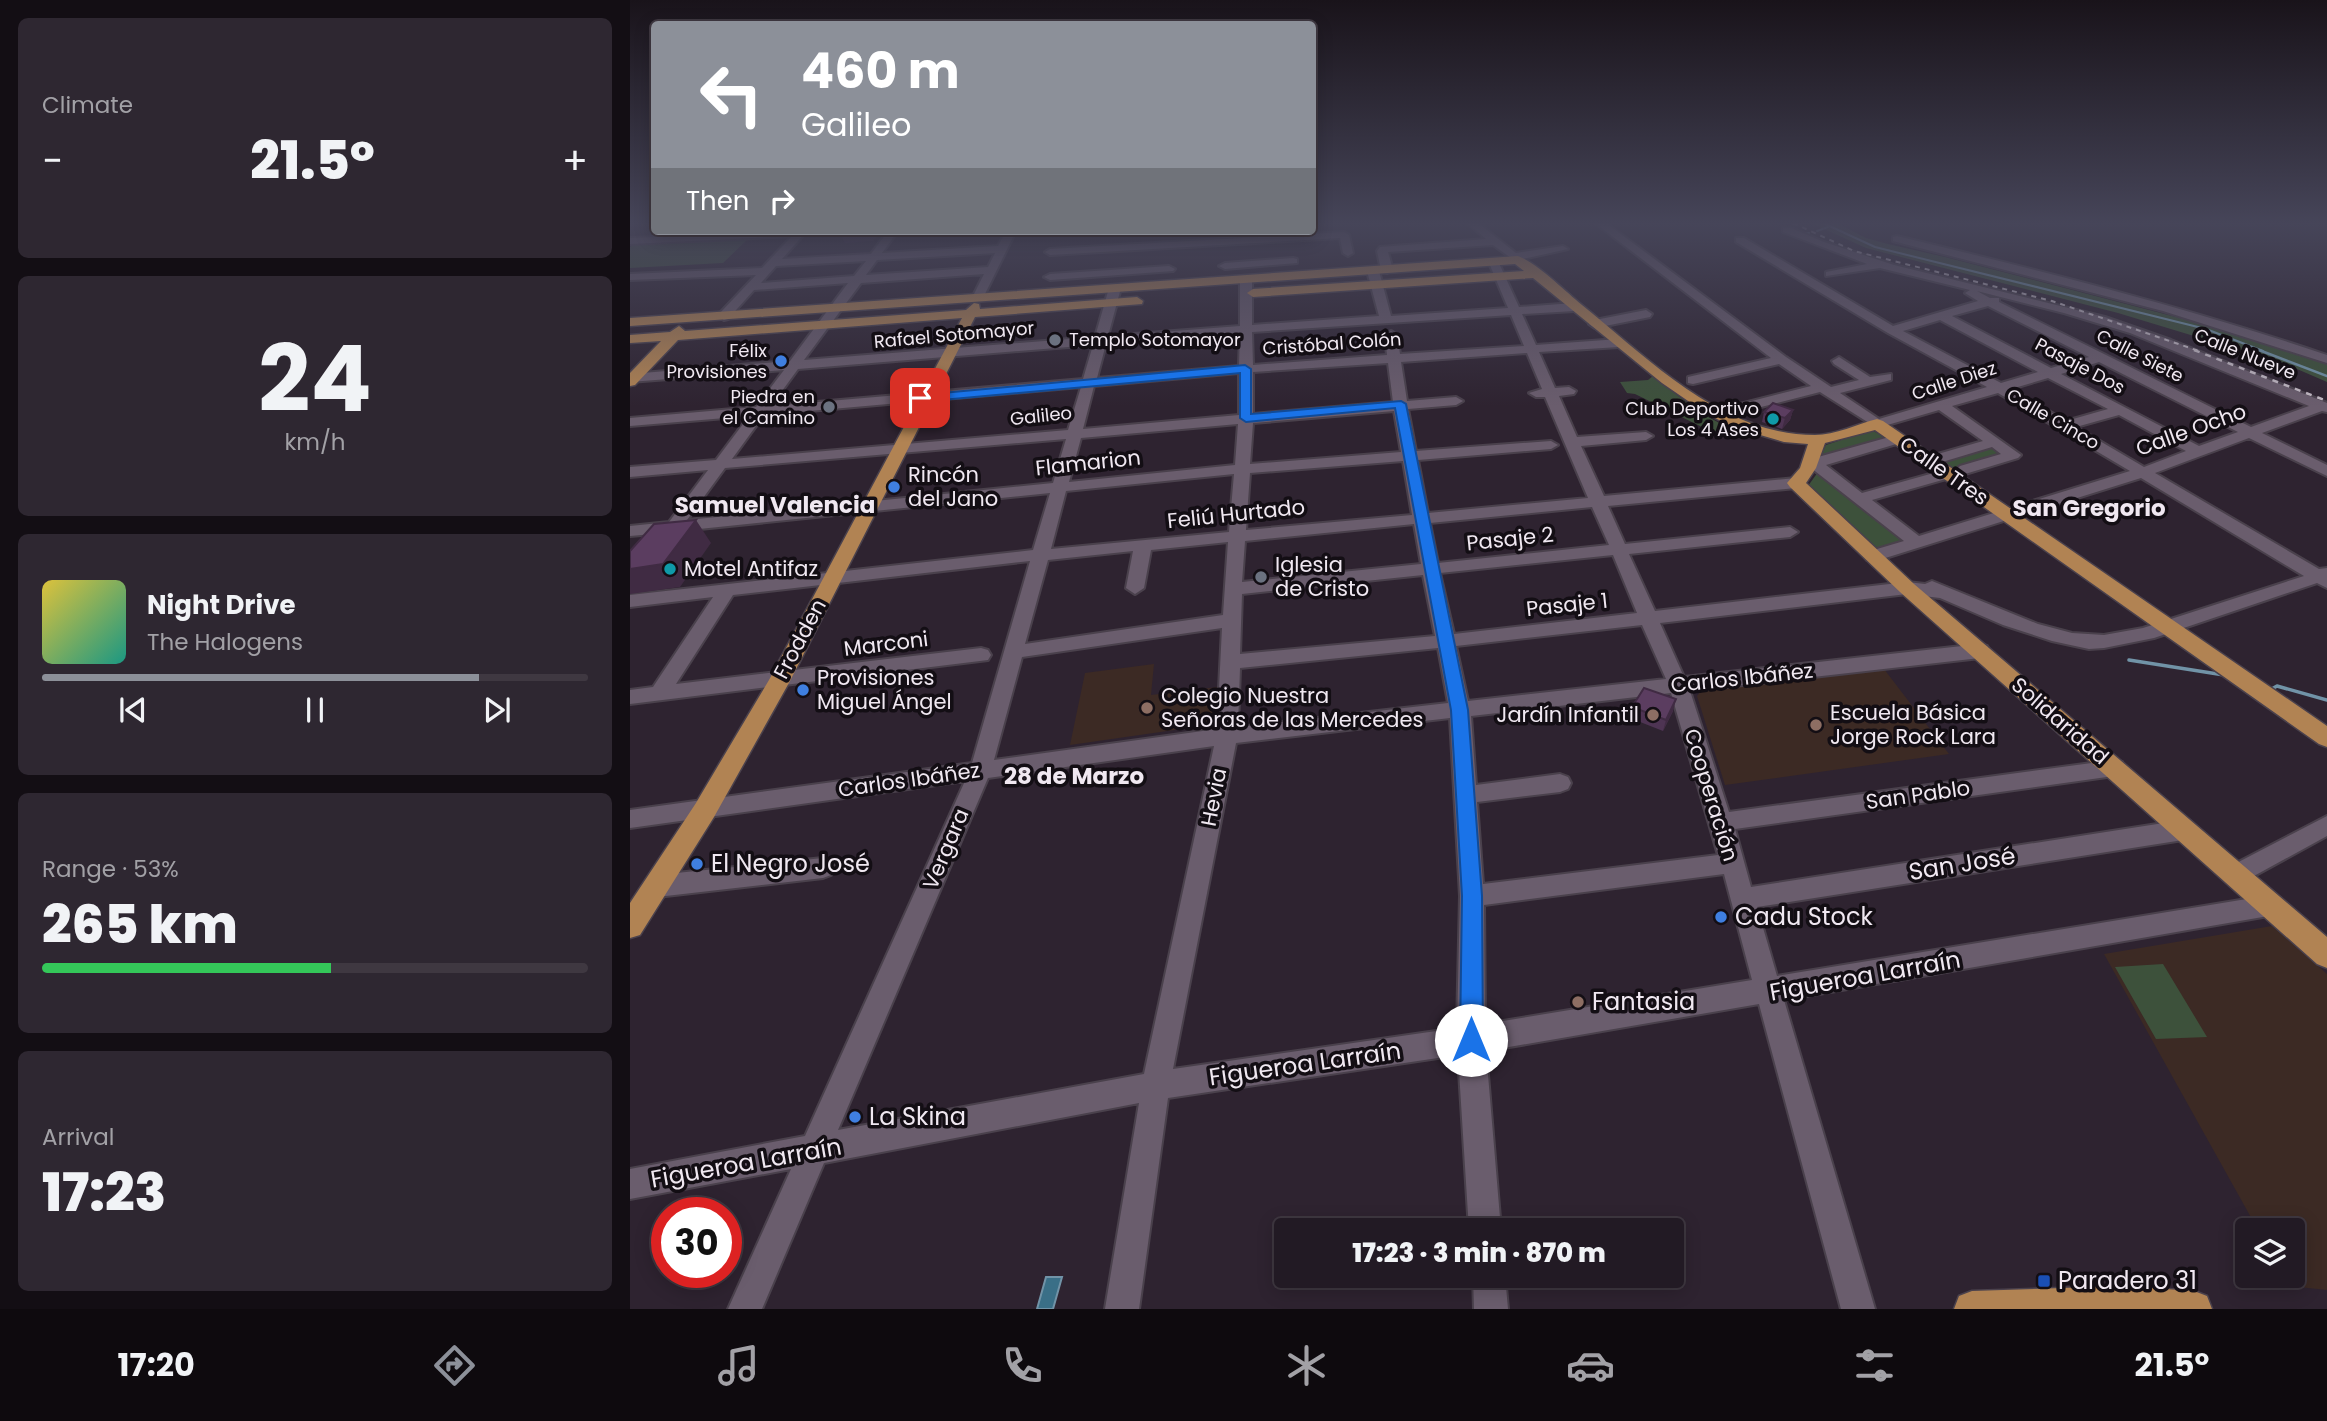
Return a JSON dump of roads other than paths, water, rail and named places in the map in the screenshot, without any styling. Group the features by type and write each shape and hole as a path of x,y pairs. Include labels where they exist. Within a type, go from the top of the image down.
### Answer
{"main road":[{"path":"630,322 1174,284"},
{"path":"630,339 1384,284"},
{"path":"1546,284 1691,397 1739,424 1784,437 1818,440 1811,453 1806,474 1796,483"},
{"name":"Frodden","path":"630,926 646,891 705,810 779,681 978,298"},
{"path":"631,380 691,318"},
{"name":"Calle Diez","path":"1818,440 1877,424"},
{"name":"Calle Tres","path":"1877,424 2327,738"},
{"name":"Solidaridad","path":"1796,483 1907,588 2327,956"},
{"path":"1972,1309 2122,1304 2194,1309"}],"street":[{"path":"724,316 752,284"},
{"path":"750,287 790,284"},
{"path":"660,544 855,284"},
{"name":"Frodden","path":"978,298 985,284"},
{"name":"Vergara","path":"745,1309 981,769 1099,340 1110,303 1120,284"},
{"name":"Hevia","path":"1122,1309 1156,1086 1227,736 1233,589 1246,418 1246,284"},
{"name":"Cooperación","path":"1504,284 1532,349 1543,393 1573,442 1678,685 1733,863 1858,1309"},
{"name":"Calle Tres","path":"1681,284 1781,360 1877,424"},
{"name":"Calle Cinco","path":"1814,284 1892,330 1998,387 2324,577"},
{"name":"Calle Siete","path":"1952,284 2327,471"},
{"name":"Calle Nueve","path":"1968,284 2072,311 2161,342 2325,407"},
{"path":"2074,284 2203,317 2327,359"},
{"path":"1377,285 1386,319"},
{"path":"1892,330 2013,295"},
{"name":"Rafael Sotomayor","path":"631,380 1099,340 1574,307"},
{"path":"1595,324 1646,314"},
{"name":"Pasaje Dos","path":"1942,316 2199,452"},
{"path":"1391,335 1421,519 1460,710 1472,896 1471,1040 1484,1218"},
{"name":"Cristóbal Colón","path":"630,422 1245,369 1619,343"},
{"name":"Calle Diez","path":"1877,424 2100,358"},
{"path":"1693,380 1781,360"},
{"path":"1839,361 1863,376 1867,382"},
{"path":"1745,407 1886,377"},
{"path":"1543,393 1569,391"},
{"name":"Galileo","path":"630,472 1456,401"},
{"path":"1942,406 2013,454 1965,469"},
{"name":"Calle Ocho","path":"1880,562 1917,543 2144,472 2325,407"},
{"path":"2064,426 2121,410"},
{"path":"1573,442 1646,436"},
{"path":"1811,461 1819,462 1898,439"},
{"path":"1929,461 1994,442"},
{"name":"Flamarion","path":"630,530 1241,469 1550,445"},
{"path":"1811,461 1917,543"},
{"path":"1859,499 1948,474"},
{"name":"Feliú Hurtado","path":"630,601 1040,555 1796,483"},
{"name":"Pasaje 2","path":"1233,589 1790,532"},
{"path":"1135,588 1143,545"},
{"path":"1880,562 1942,592 2057,636 2089,642 2125,639 2324,577"},
{"name":"Pasaje 1","path":"1231,662 1447,642 1907,588 1942,592"},
{"path":"659,694 727,590"},
{"path":"1013,652 1232,620"},
{"name":"Carlos Ibáñez","path":"630,819 1227,736 1980,651"},
{"name":"Marconi","path":"630,697 981,655"},
{"name":"San Pablo","path":"1721,822 2114,768"},
{"path":"1465,795 1560,783"},
{"path":"2235,874 2327,825"},
{"name":"San José","path":"1741,899 2183,830"},
{"path":"1472,896 1733,863"},
{"path":"646,891 823,868"},
{"name":"Figueroa Larraín","path":"630,1184 1156,1086 1471,1040 2271,906"},
{"path":"1490,1288 1491,1309"}],"water":[{"path":"1046,1277 1062,1277 1053,1309 1037,1309"}],"waterway":[{"path":"2025,284 2206,329 2263,351"},
{"path":"2259,350 2327,376"},
{"path":"2129,660 2224,675"},
{"path":"2270,690 2277,686 2327,700"}],"railway":[{"path":"1985,284 2052,301 2199,351"},
{"path":"2194,350 2327,401"}],"place":[{"name":"Templo Sotomayor","path":"1055,340"},
{"name":"Félix Provisiones","path":"781,361"},
{"name":"Piedra en el Camino","path":"829,407"},
{"name":"Club Deportivo Los 4 Ases","path":"1773,419"},
{"name":"Rincón del Jano","path":"894,487"},
{"name":"Motel Antifaz","path":"670,569"},
{"name":"Iglesia de Cristo","path":"1261,577"},
{"name":"Provisiones Miguel Ángel","path":"803,690"},
{"name":"Colegio Nuestra Señoras de las Mercedes","path":"1147,708"},
{"name":"Jardín Infantil","path":"1653,715"},
{"name":"Escuela Básica Jorge Rock Lara","path":"1816,725"},
{"name":"El Negro José","path":"697,864"},
{"name":"Cadu Stock","path":"1721,917"},
{"name":"Fantasia","path":"1578,1002"},
{"name":"La Skina","path":"855,1117"},
{"name":"Paradero 31","path":"2044,1281"}],"district":[{"name":"Samuel Valencia","path":"775,505"},
{"name":"San Gregorio","path":"2089,508"},
{"name":"28 de Marzo","path":"1074,776"}]}
